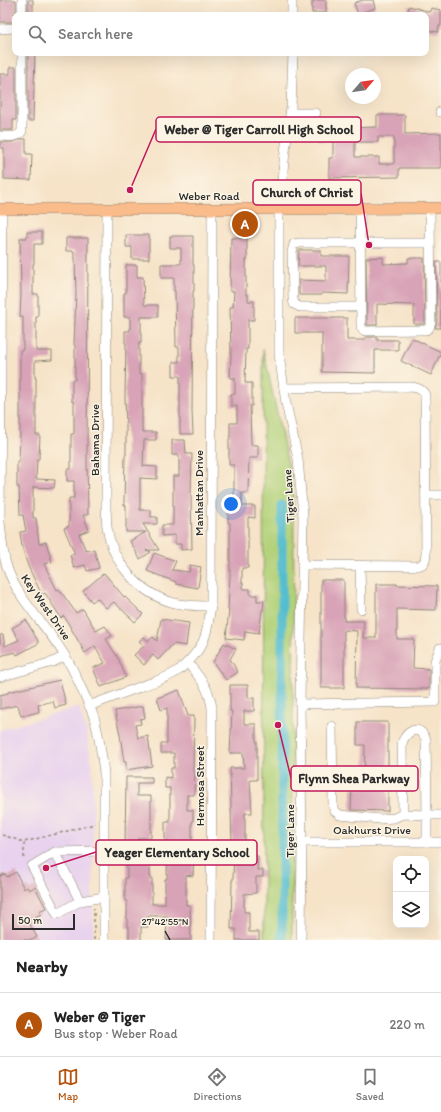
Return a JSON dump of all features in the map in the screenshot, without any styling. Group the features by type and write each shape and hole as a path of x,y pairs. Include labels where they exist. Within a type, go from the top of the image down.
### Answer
{"main road":[{"name":"Weber Road","path":"1,209 441,208"}],"street":[{"path":"22,0 22,12"},
{"path":"292,0 292,12"},
{"path":"0,29 12,28"},
{"path":"0,136 17,136 22,131 22,56"},
{"name":"Tiger Lane","path":"293,56 290,113 279,209 279,354 298,459 303,516 300,704 302,842 301,940"},
{"path":"290,113 316,112"},
{"path":"360,208 360,307 361,327 365,331 426,330 429,328 431,322 430,208"},
{"name":"Key West Drive","path":"1,209 0,522 3,568 25,601 52,636 74,671 98,731 104,773 104,940"},
{"name":"Bahama Drive","path":"107,209 106,509 107,527 111,544 118,560 128,575 143,588 157,597 172,603 190,606 211,606"},
{"name":"Manhattan Drive","path":"89,706 178,671 188,663 203,642 208,627 211,606 212,209"},
{"path":"360,307 300,307 293,302 292,252 296,243 430,243"},
{"path":"284,388 412,388 421,389 425,395 425,562 418,566 302,565"},
{"path":"426,495 441,495"},
{"path":"360,565 361,609"},
{"path":"300,704 435,702 435,661 440,648"},
{"path":"0,676 53,662 65,656"},
{"name":"Hermosa Street","path":"188,663 202,680 207,689 212,708 211,940"},
{"path":"332,726 333,805 335,811 340,815 380,819 394,818 403,814 427,816 441,815"},
{"path":"403,814 403,738 411,731 417,731 422,733 426,739 427,842"},
{"name":"Oakhurst Drive","path":"302,842 441,842"},
{"path":"104,851 55,852 32,866 56,914 80,901 104,897"},
{"path":"55,852 80,901"}],"path":[{"path":"24,842 24,858"}],"shaded area":[{"path":"79,707 86,729 92,764 93,940 0,940 0,730"}],"green space":[{"path":"263,349 292,482 294,510 292,940 264,940"}],"building":[{"path":"0,0 16,0 16,12 12,12 12,22 0,22"},
{"path":"28,0 33,0 33,12 28,12"},
{"path":"314,0 326,0 326,12 312,12 312,2 314,2"},
{"path":"363,0 373,0 375,8 364,12 357,12 354,3"},
{"path":"409,6 430,12 431,8 441,10 441,26 439,26 438,32 429,30 429,12 408,12"},
{"path":"28,56 35,56 33,121 28,121"},
{"path":"10,67 16,67 16,120 13,120 13,130 0,130 0,74 10,74"},
{"path":"377,115 405,115 405,134 441,133 441,168 399,168 399,177 329,178 329,158 333,158 333,141 319,141 319,129 377,127","holes":["378,137 394,137 394,164 379,164 379,157 355,157 355,142 378,142"]},
{"path":"26,139 26,154 32,154 31,180 4,179 4,148 0,148 0,142 13,142"},
{"path":"27,232 42,232 42,244 34,244 33,294 38,294 36,351 52,351 52,360 35,361 36,435 40,435 36,479 55,480 54,488 33,487 33,518 36,518 39,544 46,542 52,562 44,564 57,590 59,589 76,613 83,609 96,631 105,626 112,636 106,639 118,658 126,677 101,687 93,668 105,663 95,646 85,653 64,616 61,618 45,593 42,595 28,566 22,547 20,532 26,531 23,515 20,515 19,487 17,487 17,462 19,462 20,434 20,350 23,350 23,317 20,317 20,238 27,238"},
{"path":"126,235 149,235 149,259 132,259 132,247 126,247"},
{"path":"170,236 193,236 193,434 180,434 180,376 173,376 173,362 179,362 179,347 176,347 174,278 161,278 161,264 181,264 181,248 170,248"},
{"path":"66,238 88,238 88,515 83,515 89,530 79,534 86,551 94,549 99,568 87,571 85,565 74,568 70,555 75,554 64,528 69,526 69,498 74,498 74,481 67,481 67,469 71,469 71,434 74,434 72,380 75,380 74,345 76,294 74,251 66,251"},
{"path":"231,238 247,238 246,295 248,295 248,301 254,301 254,320 248,320 248,349 246,349 245,383 252,383 252,406 250,406 251,445 258,445 258,458 249,458 248,493 242,493 242,506 255,506 255,518 248,517 248,568 242,568 242,583 243,589 250,589 250,595 257,595 257,601 264,601 259,633 245,631 244,640 226,638 230,576 230,523 228,523 229,495 234,495 234,465 229,465 229,439 230,423 237,423 237,406 231,406 231,394 235,394 235,378 230,378 230,307 233,307 234,291 230,291"},
{"path":"299,250 321,250 321,256 349,256 348,294 322,293 322,295 299,295 299,280 326,281 326,266 298,266"},
{"path":"383,257 383,264 408,263 408,258 424,258 424,324 414,324 414,305 377,304 377,325 367,325 366,258"},
{"path":"436,262 441,262 441,328 435,328 437,322"},
{"path":"126,265 137,265 137,277 143,277 144,305 158,305 158,317 141,317 139,374 142,373 142,432 156,432 156,440 144,440 143,466 157,467 157,479 140,478 140,510 151,510 151,517 157,517 157,524 143,524 159,550 146,550 151,552 140,559 130,541 146,532 126,532 126,505 124,505 126,455 125,331 130,331 130,317 124,317"},
{"path":"295,318 347,318 347,340 365,340 365,337 377,337 377,340 398,340 398,350 375,350 375,373 322,372 322,333 295,333"},
{"path":"412,338 441,352 431,375 401,361"},
{"path":"172,440 185,440 186,454 192,454 192,549 181,550 181,544 175,544 175,535 162,536 162,525 173,525 173,476 179,476 179,455 172,455"},
{"path":"154,553 176,561 172,570 189,572 190,565 201,567 198,588 176,584 176,582 147,571"},
{"path":"104,573 124,597 143,614 135,622 114,602 106,608 97,598 92,602 83,591"},
{"path":"321,580 344,580 344,621 364,621 363,638 376,638 376,584 437,586 436,610 397,609 397,639 414,639 413,668 429,669 429,689 356,688 357,631 344,630 344,688 321,688"},
{"path":"161,619 189,623 186,646 173,644 158,660 153,655 144,665 134,655 144,646 139,641 144,637 148,641 153,637 157,641"},
{"path":"26,620 39,643 17,655 15,652 0,656 0,635 3,635 5,646 19,640 12,628"},
{"path":"224,643 236,649 230,659 238,672 226,680 213,662"},
{"path":"60,680 66,705 55,708 53,701 38,705 39,712 21,716 18,705 0,709 0,695"},
{"path":"230,685 248,685 248,698 254,698 254,711 244,711 244,724 256,724 257,741 257,780 250,780 252,813 245,813 245,849 252,849 252,856 258,856 257,870 263,870 263,877 256,877 256,893 244,894 244,912 249,912 249,932 259,932 259,940 236,940 236,929 231,929 234,845 232,845 230,768 244,768 243,753 230,753 232,711 230,711"},
{"path":"179,690 188,716 194,716 194,795 187,795 187,810 193,810 193,876 186,875 186,905 190,905 191,940 166,940 167,916 148,916 148,927 141,927 141,940 129,940 129,927 127,927 127,901 125,901 125,878 127,878 127,845 125,845 126,777 152,777 152,783 137,783 137,796 151,796 151,838 138,838 138,852 150,852 152,904 165,904 168,841 165,841 165,822 170,822 170,788 165,788 165,777 171,778 171,768 174,768 174,753 161,753 161,743 167,743 167,708 161,710 157,698"},
{"path":"143,706 145,718 140,719 141,724 135,725 138,738 148,736 152,766 126,770 126,762 124,762 115,711"},
{"path":"357,722 388,722 388,811 351,810 352,788 364,788 365,745 357,745"},
{"path":"16,872 24,889 27,887 29,890 35,887 46,908 39,911 41,914 28,921 37,937 32,940 0,940 0,876 5,874 7,877"}],"waterway":[{"path":"282,505 282,940"}],"place":[{"name":"Weber @ Tiger Carroll High School","path":"130,190"},
{"name":"Weber @ Tiger","path":"245,224"},
{"name":"Church of Christ","path":"369,245"},
{"name":"Flynn Shea Parkway","path":"278,725"},
{"name":"Yeager Elementary School","path":"46,868"}]}
